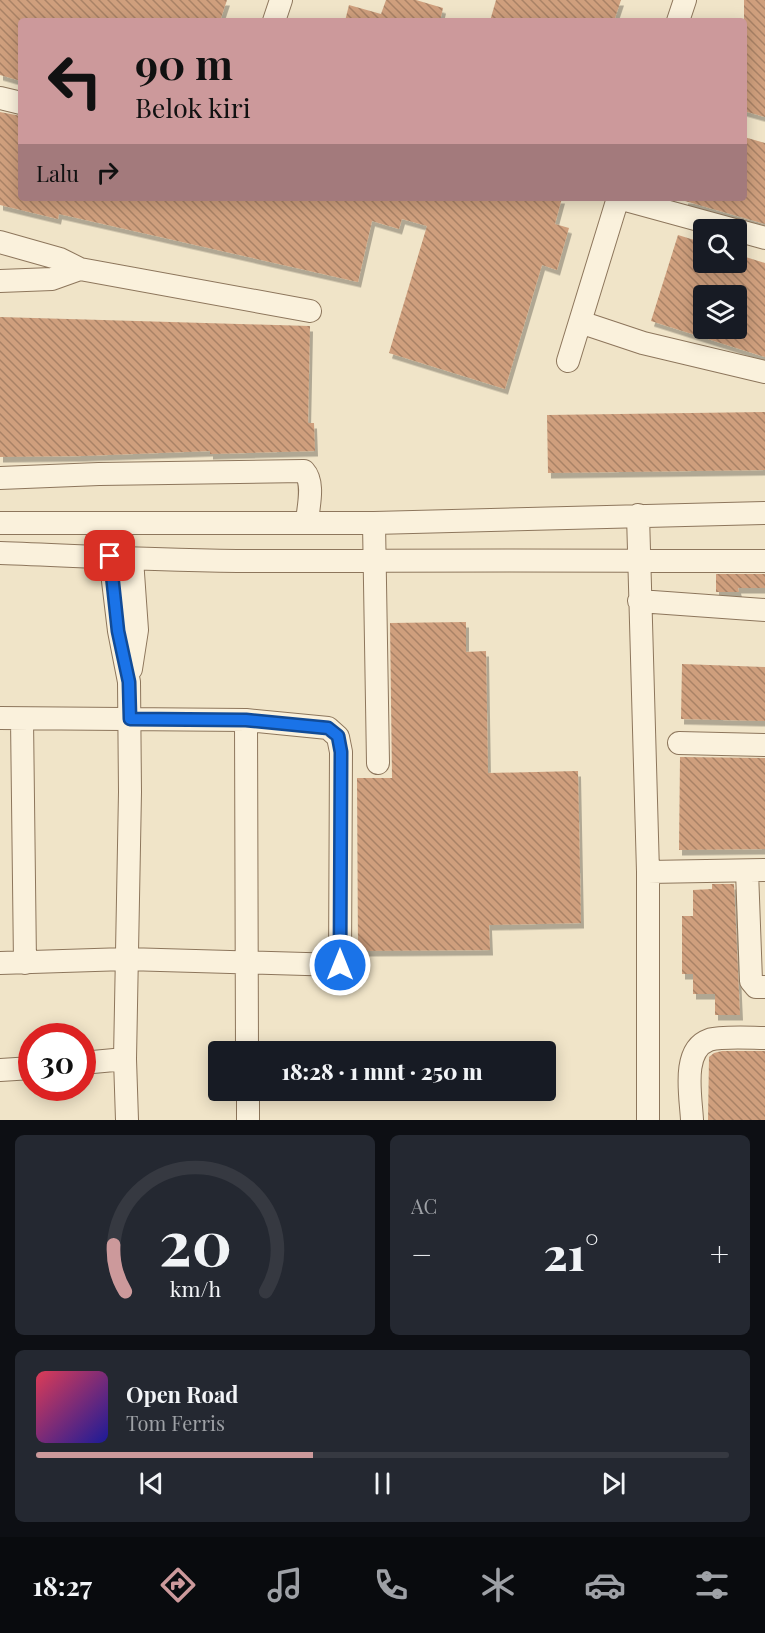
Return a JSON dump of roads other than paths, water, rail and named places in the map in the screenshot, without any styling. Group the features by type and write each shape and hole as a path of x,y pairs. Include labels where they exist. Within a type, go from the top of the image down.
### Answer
{"street":[{"path":"275,18 281,0"},
{"path":"679,18 685,0"},
{"path":"0,98 18,102"},
{"path":"568,361 617,201"},
{"path":"629,201 695,219"},
{"path":"747,233 765,238"},
{"path":"0,242 60,259 80,268 310,311"},
{"path":"0,281 51,279 80,268"},
{"path":"580,322 643,343 765,372"},
{"path":"0,478 304,471 309,476 310,487 307,522"},
{"path":"0,523 374,523 765,513"},
{"path":"638,515 648,872 648,1120"},
{"path":"374,523 378,763"},
{"path":"0,553 121,558 765,561"},
{"path":"121,558 137,630 129,682 125,1059 127,1120"},
{"path":"639,601 765,610"},
{"path":"0,963 25,963 126,959 340,965 341,752 338,736 328,728 246,720 11,719 25,963"},
{"path":"246,720 247,1041"},
{"path":"679,743 765,745"},
{"path":"648,872 756,871 751,981 756,987 765,987"},
{"path":"692,1120 690,1064 696,1051 710,1039 765,1038"},
{"path":"96,1062 125,1059"},
{"path":"0,1070 18,1069"},
{"path":"248,1101 248,1120"}]}
